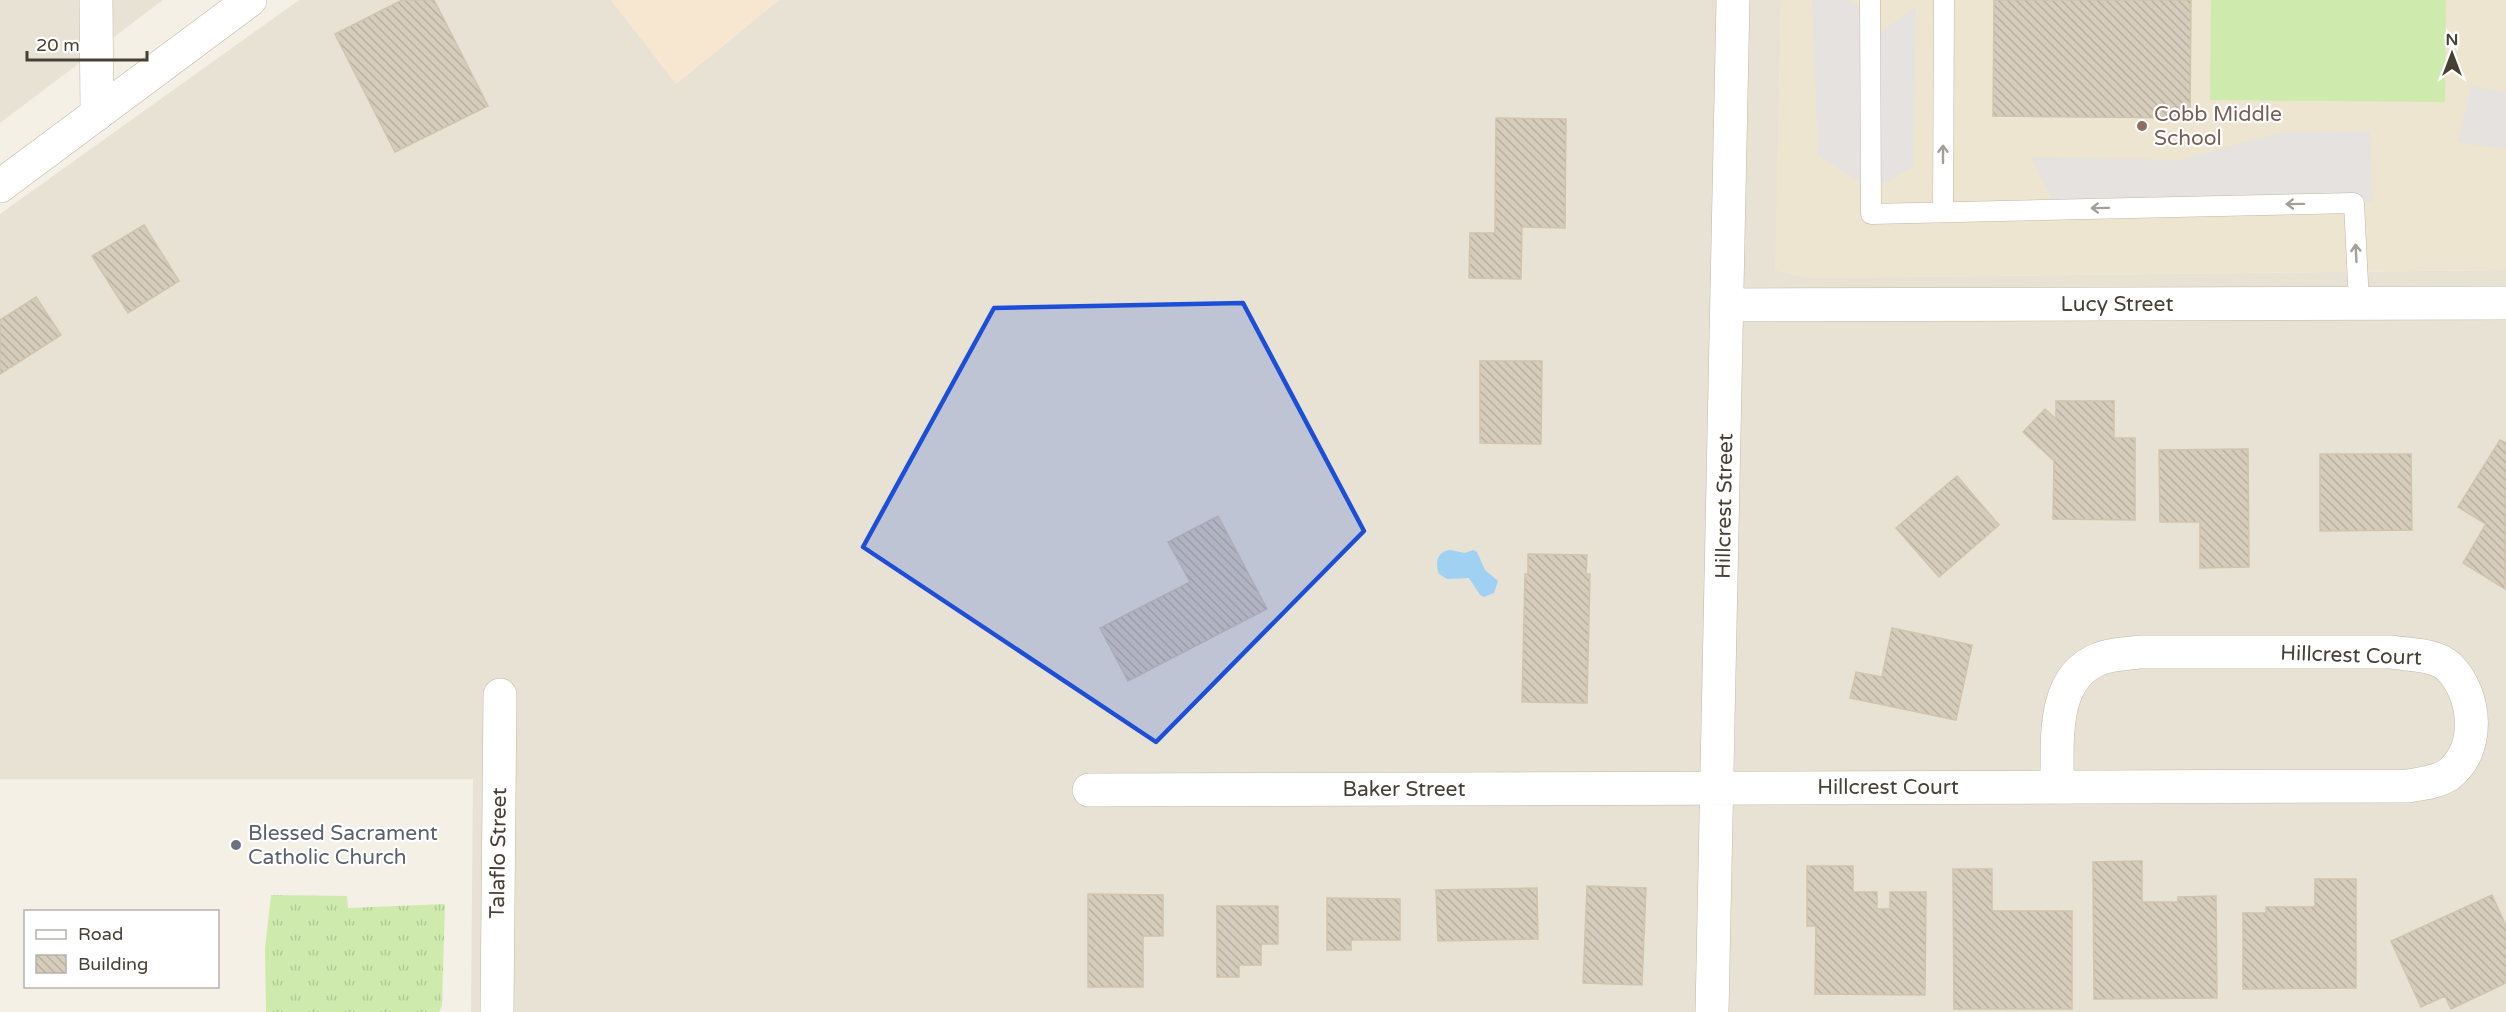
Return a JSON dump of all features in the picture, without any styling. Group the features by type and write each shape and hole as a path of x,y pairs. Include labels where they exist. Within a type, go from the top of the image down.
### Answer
{"street":[{"path":"96,0 97,114"},
{"path":"0,186 250,0"},
{"name":"Hillcrest Street","path":"1712,1012 1719,788 1733,0"},
{"name":"Lucy Street","path":"1728,305 2506,303"},
{"name":"Hillcrest Court","path":"1719,788 2408,786 2447,775 2463,759 2472,734 2471,711 2464,691 2448,667 2432,658 2391,652 2140,652 2100,659 2079,671 2070,682 2059,721 2057,787"},
{"name":"Talaflo Street","path":"497,1012 500,695"},
{"name":"Baker Street","path":"1089,790 1719,788"}],"lane":[{"path":"1870,0 1871,214 2354,203 2359,304"},
{"path":"1943,212 1944,0"}],"highlighted area":[{"path":"1243,303 1364,531 1156,742 863,547 994,308"}],"shaded area":[{"path":"0,0 163,0 0,123"},
{"path":"299,0 611,0 677,83 779,0 1781,0 1776,270 1811,278 2506,270 2506,1012 471,1012 473,779 0,779 0,214"},
{"path":"611,0 779,0 676,84"},
{"name":"Cobb Middle School","path":"1781,0 2506,0 2506,270 1811,278 1775,270"},
{"path":"1812,0 1848,0 1871,14 1871,39 1916,7 1913,167 1871,191 1818,155"},
{"path":"2471,86 2506,92 2506,149 2458,142"},
{"path":"2370,131 2373,202 2057,209 2030,157 2180,160 2283,132"}],"green space":[{"path":"2211,0 2446,0 2445,102 2210,100"},
{"path":"271,895 347,896 348,908 445,904 442,1006 439,1012 266,1012 265,948"}],"water":[{"path":"1451,550 1465,553 1473,550 1477,552 1485,570 1498,581 1494,593 1484,597 1480,595 1469,578 1447,579 1439,574 1438,558 1443,552"}],"building":[{"path":"402,0 434,0 488,106 395,152 335,34"},
{"path":"1994,0 2191,0 2190,118 1993,116"},
{"path":"1496,118 1566,119 1565,228 1522,227 1521,279 1469,278 1470,233 1495,233"},
{"path":"144,225 179,281 128,313 92,256"},
{"path":"36,297 61,335 0,374 0,320"},
{"path":"1480,361 1542,361 1541,444 1480,443"},
{"path":"2056,401 2114,401 2114,438 2135,438 2135,520 2053,519 2054,461 2023,432 2045,409 2056,419"},
{"path":"2500,440 2506,443 2505,589 2463,563 2486,524 2458,507"},
{"path":"2248,449 2249,567 2200,568 2200,522 2160,522 2159,450"},
{"path":"2320,454 2411,454 2412,530 2320,531"},
{"path":"1957,476 1999,525 1939,577 1896,528"},
{"path":"1218,516 1267,609 1128,681 1100,628 1190,582 1168,542"},
{"path":"1528,554 1587,555 1586,574 1590,574 1587,703 1522,702 1525,574 1528,574"},
{"path":"1892,628 1972,645 1956,720 1850,698 1856,672 1882,677"},
{"path":"2142,861 2142,902 2178,902 2178,897 2216,896 2217,998 2094,999 2093,862"},
{"path":"1807,866 1853,866 1853,892 1877,892 1877,909 1890,909 1890,892 1926,892 1925,995 1815,994 1816,926 1807,926"},
{"path":"1953,869 1992,869 1992,911 2072,911 2072,1009 1954,1009"},
{"path":"2315,879 2356,879 2356,988 2243,989 2243,913 2266,913 2266,907 2315,907"},
{"path":"1587,886 1646,888 1642,985 1583,983"},
{"path":"1537,888 1538,939 1438,941 1436,890"},
{"path":"1088,894 1163,895 1163,936 1143,936 1143,987 1088,987"},
{"path":"2492,895 2506,926 2506,983 2451,1009 2445,996 2421,1007 2391,941"},
{"path":"1327,898 1400,899 1400,940 1351,940 1351,950 1327,950"},
{"path":"1217,906 1278,906 1278,944 1261,944 1261,965 1239,965 1239,977 1217,977"}],"place":[{"name":"Cobb Middle School","path":"2142,126"},
{"name":"Blessed Sacrament Catholic Church","path":"236,845"}]}
